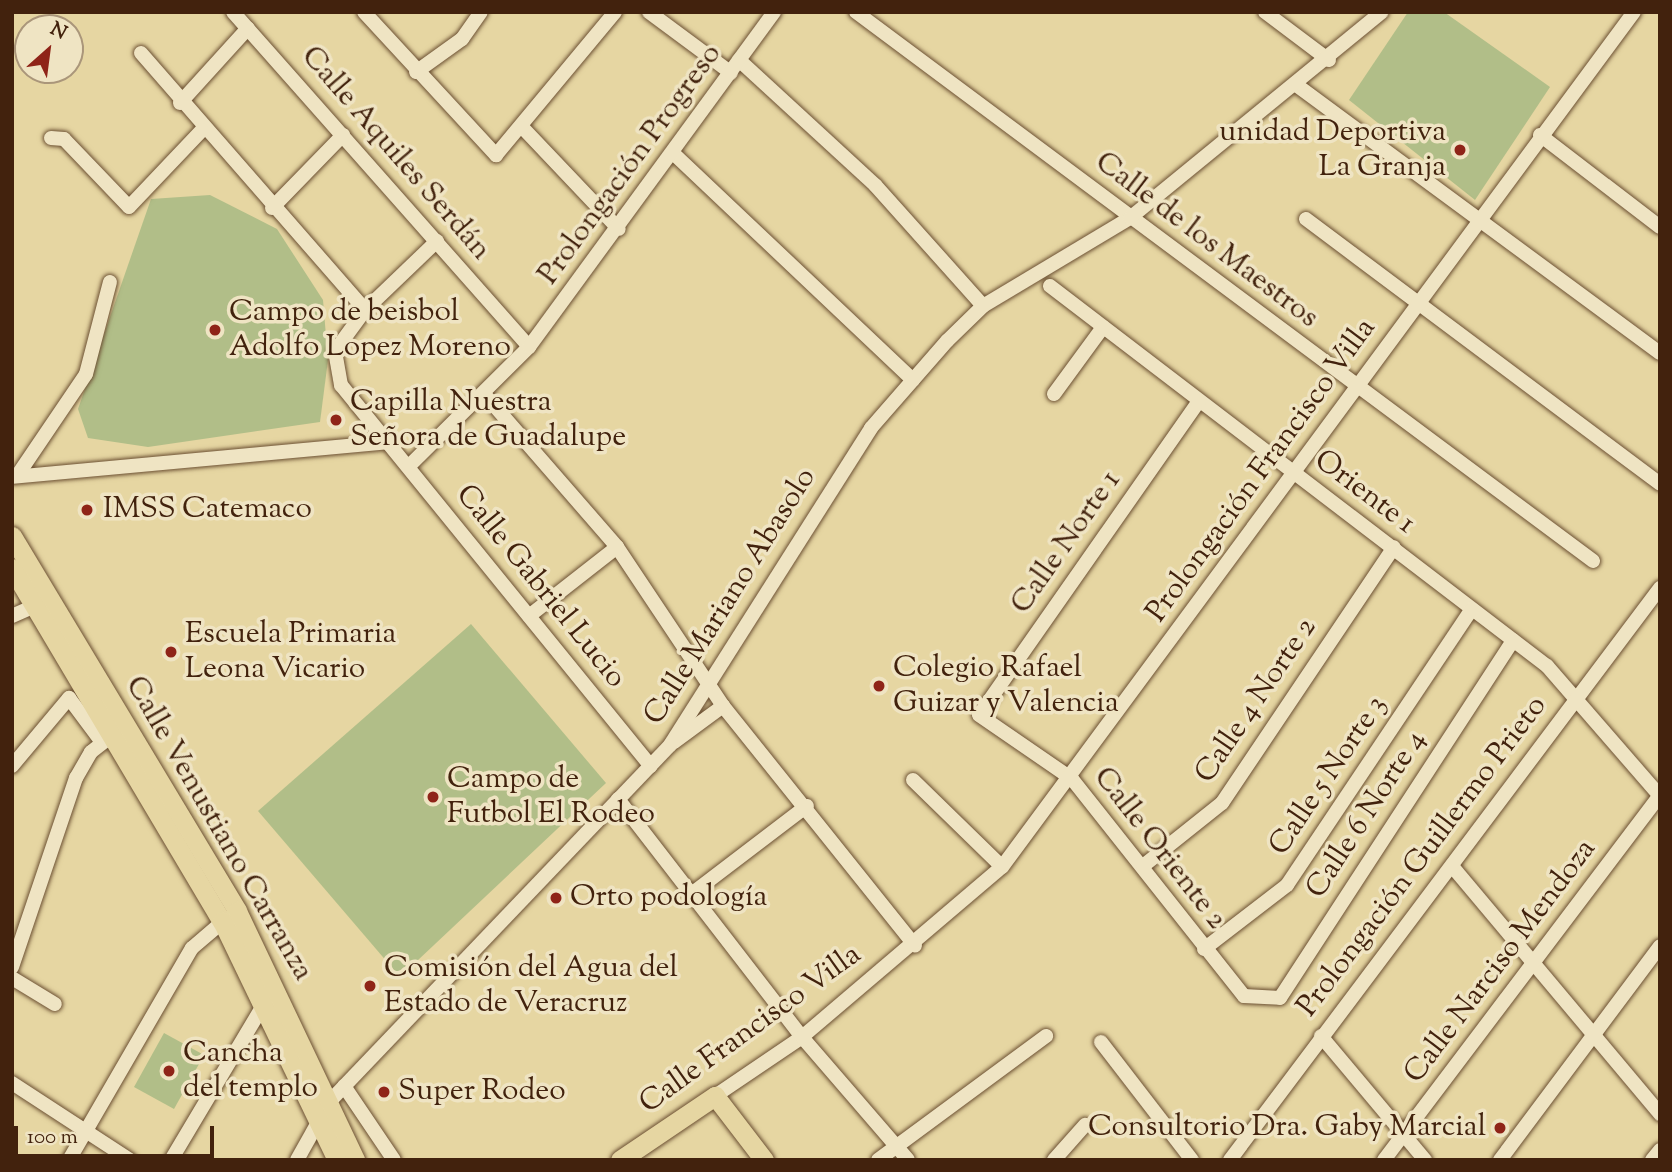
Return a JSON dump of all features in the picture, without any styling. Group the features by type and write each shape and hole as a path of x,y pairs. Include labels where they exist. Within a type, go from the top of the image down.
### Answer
{"main road":[{"name":"Calle Venustiano Carranza","path":"12,536 127,726 330,1101 355,1160"},
{"name":"Calle Venustiano Carranza","path":"12,568 105,738 230,916"},
{"name":"Calle Venustiano Carranza","path":"270,994 318,1119 337,1160"},
{"name":"Calle Francisco Villa","path":"622,1159 715,1096"},
{"path":"715,1096 764,1160"}],"street":[{"name":"Calle Aquiles Serdán","path":"233,12 529,347"},
{"path":"364,12 416,72 496,155 523,128 615,12"},
{"path":"416,72 462,39 481,12"},
{"path":"649,12 731,73"},
{"name":"Prolongación Progreso","path":"409,466 485,395 529,347 619,229 775,12"},
{"name":"Calle de los Maestros","path":"856,12 1593,561"},
{"path":"1265,12 1329,60"},
{"name":"Calle Mariano Abasolo","path":"318,1119 344,1086 670,745 705,680 871,428 983,306 1130,218 1329,60 1382,12"},
{"name":"Prolongación Francisco Villa","path":"915,946 1002,867 1072,779 1415,305 1634,12"},
{"path":"180,103 248,28"},
{"path":"141,53 202,130 365,310 437,241"},
{"path":"739,60 875,185 983,306"},
{"path":"1295,85 1476,223 1660,354"},
{"path":"523,128 619,229"},
{"path":"58,139 129,207 202,130"},
{"path":"272,208 343,135"},
{"path":"1541,135 1660,227"},
{"path":"674,154 913,380"},
{"path":"1306,219 1415,305 1660,484"},
{"path":"14,476 86,374 110,282"},
{"name":"Oriente 1","path":"1050,286 1513,640 1575,698 1660,796"},
{"name":"Calle Gabriel Lucio","path":"365,310 335,351 341,385 651,765"},
{"path":"1054,394 1103,327"},
{"path":"485,395 617,547 723,706 807,806 915,946"},
{"name":"Calle Norte 1","path":"979,715 1199,401"},
{"path":"14,476 388,442"},
{"path":"528,616 617,547"},
{"name":"Calle 4 Norte 2","path":"1143,866 1222,803 1394,547"},
{"name":"Prolongación Guillermo Prieto","path":"1230,1160 1660,588"},
{"path":"12,616 34,606"},
{"name":"Calle 5 Norte 3","path":"1204,948 1287,885 1472,609"},
{"name":"Calle 6 Norte 4","path":"1254,1000 1280,998 1513,640"},
{"path":"12,766 69,698 105,738"},
{"path":"670,745 723,706"},
{"name":"Calle Oriente 2","path":"979,715 1072,779 1143,866 1204,948 1254,1000"},
{"path":"12,967 76,778 105,738 127,726"},
{"path":"913,780 1002,867"},
{"name":"Calle Narciso Mendoza","path":"1384,1160 1660,796"},
{"path":"618,799 802,1037 908,1160"},
{"path":"690,895 807,806"},
{"path":"1452,866 1660,1114"},
{"path":"69,1160 192,948 230,916"},
{"name":"Calle Francisco Villa","path":"715,1096 802,1037 915,946"},
{"path":"1500,1160 1660,946"},
{"path":"12,978 55,1004"},
{"path":"171,1160 270,994"},
{"path":"878,1160 1046,1036"},
{"path":"1321,1036 1425,1160"},
{"path":"1101,1042 1192,1160"},
{"path":"12,1083 130,1160"},
{"path":"344,1086 394,1160"},
{"path":"297,1160 318,1119"},
{"path":"1054,1160 1085,1125"},
{"path":"1652,1160 1660,1150"}],"green space":[{"name":"unidad Deportiva La Granja","path":"1408,12 1444,12 1550,87 1475,200 1349,100"},
{"name":"Campo de beisbol Adolfo Lopez Moreno","path":"210,195 277,229 323,300 328,360 320,422 148,447 88,438 78,409 151,199"},
{"name":"Campo de Futbol El Rodeo","path":"471,624 606,783 400,977 258,811"},
{"name":"Cancha del templo","path":"164,1033 204,1055 174,1109 134,1087"}],"place":[{"name":"unidad Deportiva La Granja","path":"1460,150"},
{"name":"Campo de beisbol Adolfo Lopez Moreno","path":"215,330"},
{"name":"Capilla Nuestra Señora de Guadalupe","path":"336,420"},
{"name":"IMSS Catemaco","path":"87,510"},
{"name":"Escuela Primaria Leona Vicario","path":"171,652"},
{"name":"Colegio Rafael Guizar y Valencia","path":"879,686"},
{"name":"Campo de Futbol El Rodeo","path":"433,797"},
{"name":"Orto podología","path":"556,898"},
{"name":"Comisión del Agua del Estado de Veracruz","path":"370,986"},
{"name":"Cancha del templo","path":"169,1071"},
{"name":"Super Rodeo","path":"384,1092"},
{"name":"Consultorio Dra. Gaby Marcial","path":"1500,1128"}]}
